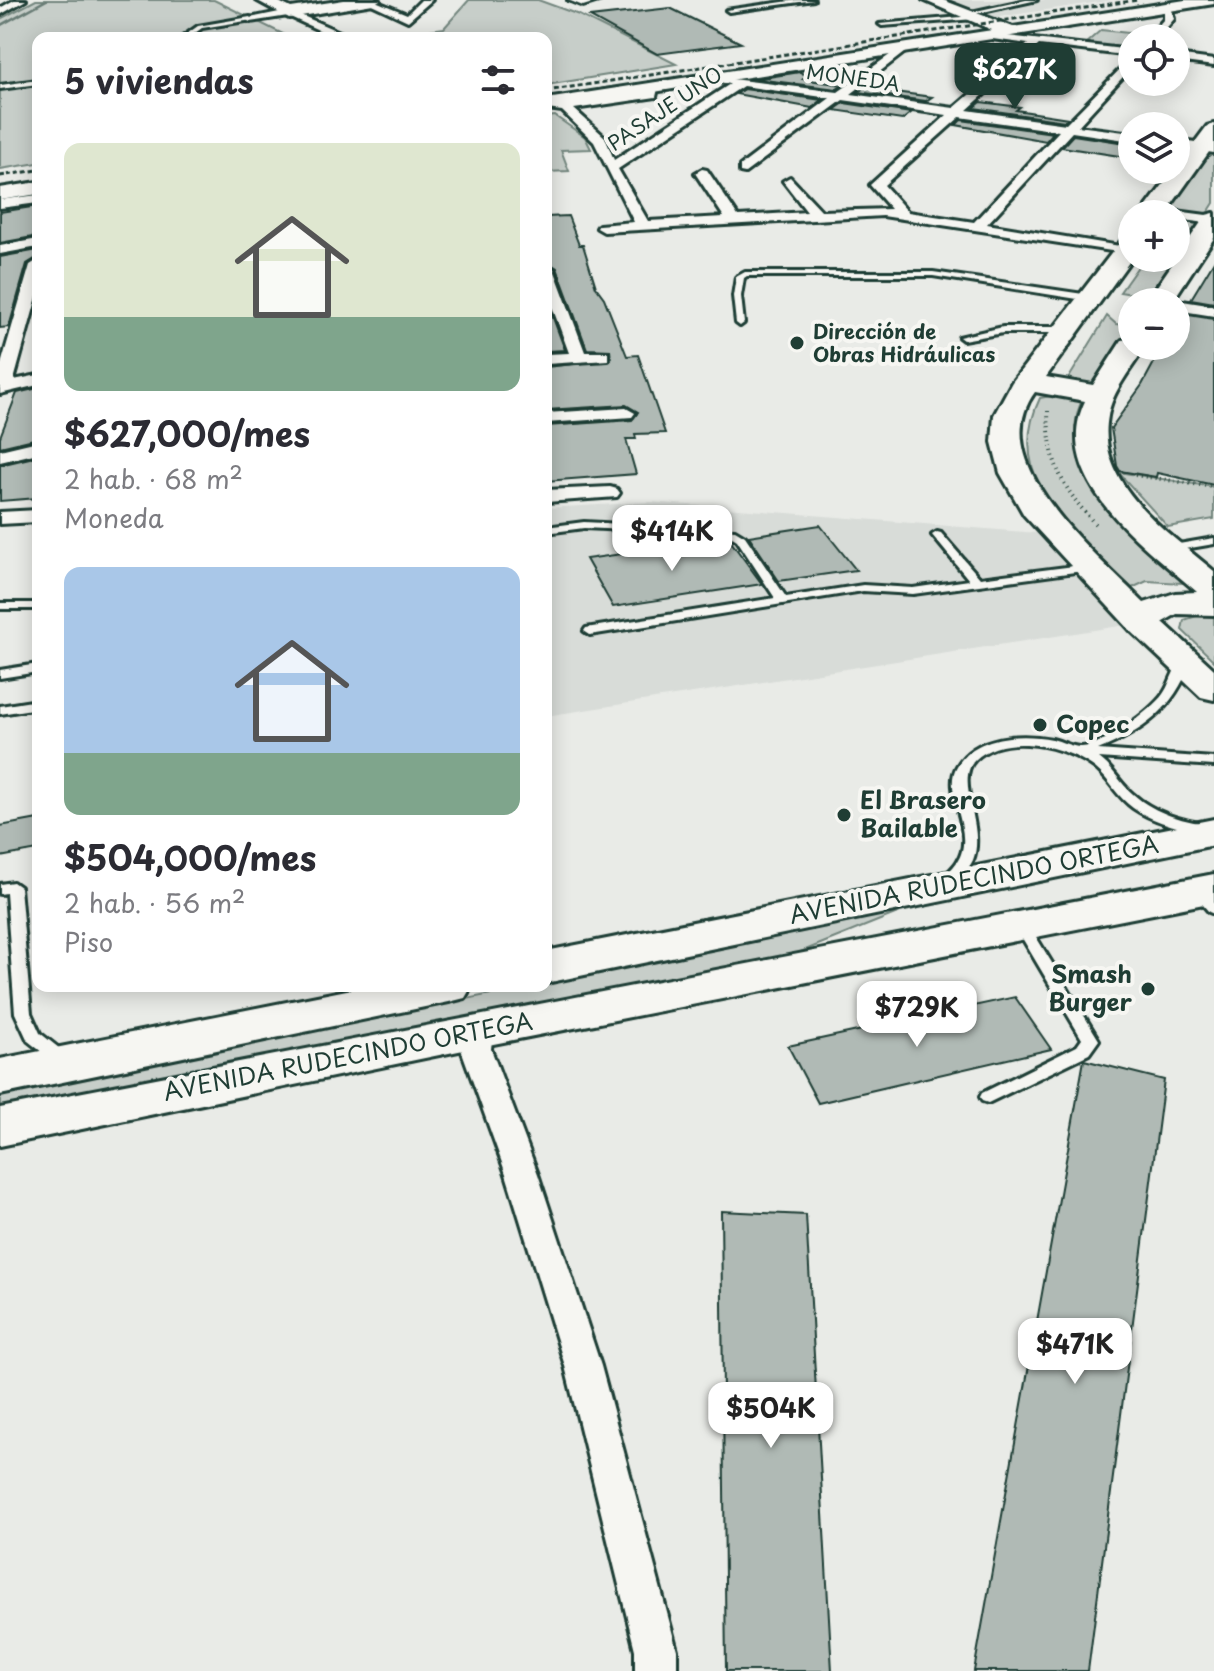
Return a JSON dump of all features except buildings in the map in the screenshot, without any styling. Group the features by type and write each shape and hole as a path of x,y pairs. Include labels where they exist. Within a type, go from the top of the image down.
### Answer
{"main road":[{"path":"263,0 289,13 370,0"},
{"path":"930,0 1010,31"},
{"path":"1165,10 1187,0"},
{"path":"554,106 711,78 1214,0"},
{"path":"1173,200 1210,142"},
{"path":"0,194 32,189"},
{"path":"1169,288 1214,220"},
{"path":"1118,272 1109,295 1065,330 1012,406 1007,428 1015,473 1035,508 1144,623 1214,689"},
{"path":"1109,295 1118,296"},
{"path":"1123,360 1102,395 1091,425 1093,454 1098,469 1107,485 1167,549 1214,589"},
{"path":"1026,382 1102,395"},
{"path":"1144,623 1156,609 1167,605 1214,605"},
{"name":"AVENIDA RUDECINDO ORTEGA","path":"552,958 940,886 1214,830"},
{"name":"AVENIDA RUDECINDO ORTEGA","path":"0,1127 478,1030 1022,926 1209,896"},
{"name":"AVENIDA RUDECINDO ORTEGA","path":"0,1077 419,992"}],"street":[{"path":"370,0 408,18 427,0"},
{"path":"578,2 597,0"},
{"path":"0,3 19,1"},
{"path":"0,12 19,1"},
{"path":"1165,10 1169,19 1165,24"},
{"path":"250,19 289,13 332,32"},
{"path":"985,35 1118,51"},
{"path":"902,213 877,185 1037,41"},
{"path":"745,169 905,47"},
{"path":"1190,60 1214,63"},
{"path":"978,226 1118,75"},
{"name":"MONEDA","path":"711,78 1118,135"},
{"name":"PASAJE UNO","path":"611,168 741,82"},
{"path":"554,106 600,140 611,168 643,225"},
{"path":"1190,143 1210,142"},
{"path":"702,173 733,220"},
{"path":"790,181 818,216"},
{"path":"0,204 32,200"},
{"path":"604,228 902,213 1118,245"},
{"path":"1190,217 1214,220"},
{"path":"0,250 32,244"},
{"path":"1,389 32,285"},
{"path":"552,302 579,357"},
{"path":"1190,307 1214,311"},
{"path":"552,359 602,356"},
{"path":"1,389 32,381"},
{"path":"552,418 626,413"},
{"path":"0,456 32,448"},
{"path":"552,496 610,493"},
{"path":"0,518 32,516"},
{"path":"478,1030 476,1049 522,1174 583,1366 656,1650 656,1671"}],"lane":[{"path":"729,10 811,0"},
{"path":"882,24 969,16 1034,0"},
{"path":"193,32 200,27 250,19"},
{"path":"0,87 32,83"},
{"path":"740,323 737,296 740,277 745,274 933,274 1109,295"},
{"path":"963,337 1003,330 1065,330"},
{"path":"552,529 584,525 731,532 741,538 782,600"},
{"path":"937,535 978,583"},
{"path":"1167,549 1214,541"},
{"path":"590,631 863,588 913,591 1091,567"},
{"path":"0,606 32,606"},
{"path":"1079,753 1106,743 1150,718 1174,689 1185,662"},
{"path":"0,674 32,669"},
{"path":"0,710 32,705"},
{"path":"940,886 964,866 970,854 972,829 959,789 963,770 974,755 992,745 1048,741 1079,753 1108,772 1126,796 1139,806 1174,821 1214,830"},
{"path":"1079,753 1214,762"},
{"path":"0,889 13,887 23,1013 34,1037 66,1063"},
{"path":"988,1097 1083,1050 1091,1040 1031,947 1022,926"}],"path":[{"path":"1098,469 1214,487"}],"shaded area":[{"path":"36,0 214,0 279,32 32,32 32,164 0,169 0,19"},
{"path":"469,0 538,0 579,15 676,64 552,84 552,32 416,32 444,28"},
{"path":"949,0 1113,0 992,18"},
{"path":"1101,30 1118,32 1118,47 1085,44"},
{"path":"552,116 585,137 591,149 561,150 569,171 552,172"},
{"path":"1204,151 1214,153 1214,203 1207,214 1190,212 1190,200 1174,200 1184,184 1190,184 1190,174"},
{"path":"1190,221 1201,223 1190,239"},
{"path":"1134,272 1167,272 1156,288 1123,288"},
{"path":"1107,316 1118,324 1118,360 1122,360 1102,388 1067,381"},
{"path":"1056,395 1081,402 1076,424 1076,445 1081,465 1101,502 1130,535 1182,583 1147,581 1132,588 1089,548 1051,505 1037,481 1030,456 1030,428 1040,398"},
{"path":"1118,472 1214,487 1214,519 1168,527"},
{"path":"651,502 1037,533 1126,625 552,715 552,508"},
{"path":"1200,615 1214,616 1214,661 1182,630 1184,620"},
{"path":"900,912 778,961 0,1119 0,1095 501,992 552,992 552,981 774,933"}],"waterway":[{"path":"0,26 47,0"}],"railway":[{"path":"552,90 1137,0"},
{"path":"0,176 32,171"}],"place":[{"name":"Dirección de Obras Hidráulicas","path":"797,343"},
{"name":"Copec","path":"1040,725"},
{"name":"El Brasero Bailable","path":"844,815"},
{"name":"Smash Burger","path":"1148,989"}]}
